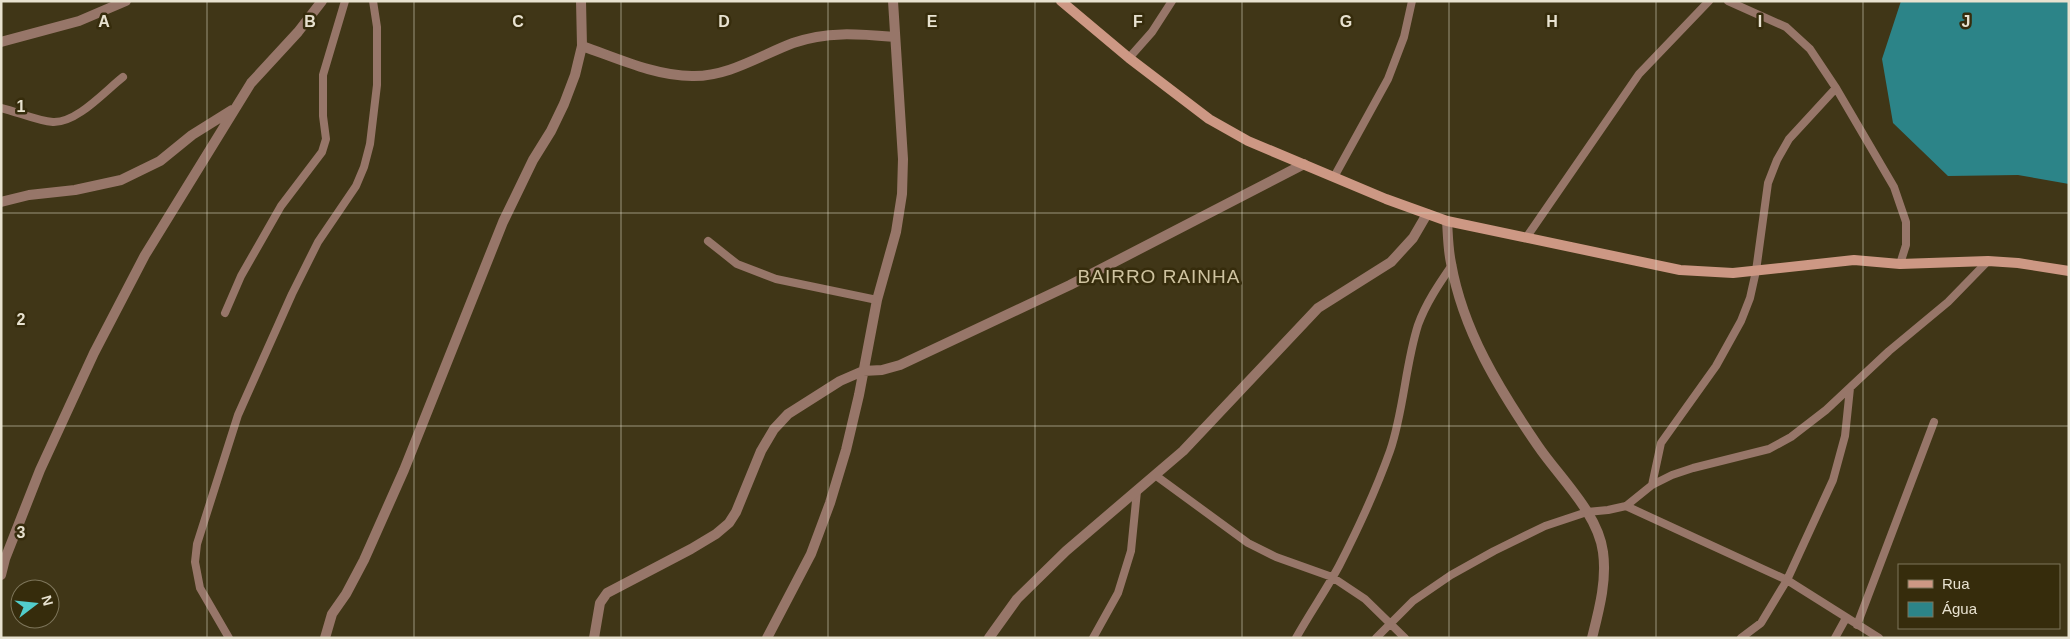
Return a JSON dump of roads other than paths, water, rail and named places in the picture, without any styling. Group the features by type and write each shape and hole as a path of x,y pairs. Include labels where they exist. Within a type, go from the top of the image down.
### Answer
{"street":[{"path":"1,42 79,21 126,1"},
{"path":"1,576 5,559 40,470 94,353 145,255 251,83 298,32 322,1"},
{"path":"325,638 332,614 346,594 364,560 404,470 503,222 533,160 551,131 564,104 575,75 582,46 581,1"},
{"path":"767,638 811,554 830,503 846,450 877,300 896,232 902,194 903,159 893,1"},
{"path":"1061,1 1129,58 1209,119 1248,141 1386,199 1447,221 1680,270 1733,273 1854,260 1900,264 1988,261 2018,263 2069,271"},
{"path":"582,46 664,73 693,76 714,74 793,43 824,34 846,33 894,37"},
{"path":"1,202 29,195 75,190 121,180 160,161 192,136 235,108"},
{"path":"594,638 600,603 607,593 716,534 729,523 736,512 761,451 774,429 788,414 813,397 840,380 863,371 882,370 926,354 1070,285 1304,164"},
{"path":"989,638 1017,599 1066,551 1183,451 1318,308 1391,262 1413,238 1427,214"},
{"path":"1447,221 1452,265 1459,297 1485,363 1538,447 1587,512 1596,528 1603,552 1602,599 1592,638"}],"lane":[{"path":"225,313 241,276 273,219 322,152 326,139 323,116 323,74 345,1"},
{"path":"229,638 200,588 195,562 198,544 238,416 292,294 318,242 356,186 364,167 370,144 377,85 377,27 373,1"},
{"path":"1129,58 1152,32 1172,1"},
{"path":"1334,177 1388,79 1404,37 1412,1"},
{"path":"1526,238 1639,74 1709,1"},
{"path":"1728,1 1786,27 1810,49 1836,88 1894,187 1906,222 1906,245 1900,264"},
{"path":"1,108 52,122 64,122 74,117 123,77"},
{"path":"1652,485 1661,443 1703,386 1734,336 1750,298 1756,271 1768,183 1777,160 1789,139 1836,88"},
{"path":"708,242 737,264 776,279 877,300"},
{"path":"1376,638 1413,602 1451,575 1545,526 1587,512 1626,506 1652,485 1693,468 1769,449 1791,437 1826,410 1889,351 1948,302 1988,261"},
{"path":"1296,638 1332,577 1366,510 1390,452 1400,418 1408,365 1418,325 1430,296 1452,265"},
{"path":"1741,638 1760,623 1787,580 1833,480 1845,436 1850,388"},
{"path":"1857,625 1934,422"},
{"path":"1155,475 1248,543 1276,557 1332,577 1365,599 1405,638"},
{"path":"1093,638 1118,592 1131,551 1137,491"},
{"path":"1626,506 1787,580 1879,638"},
{"path":"1835,638 1846,618"}],"water":[{"path":"1901,1 2069,1 2069,184 2018,175 1948,176 1893,123 1882,59"}],"district":[{"name":"BAIRRO RAINHA","path":"1159,276"}]}
